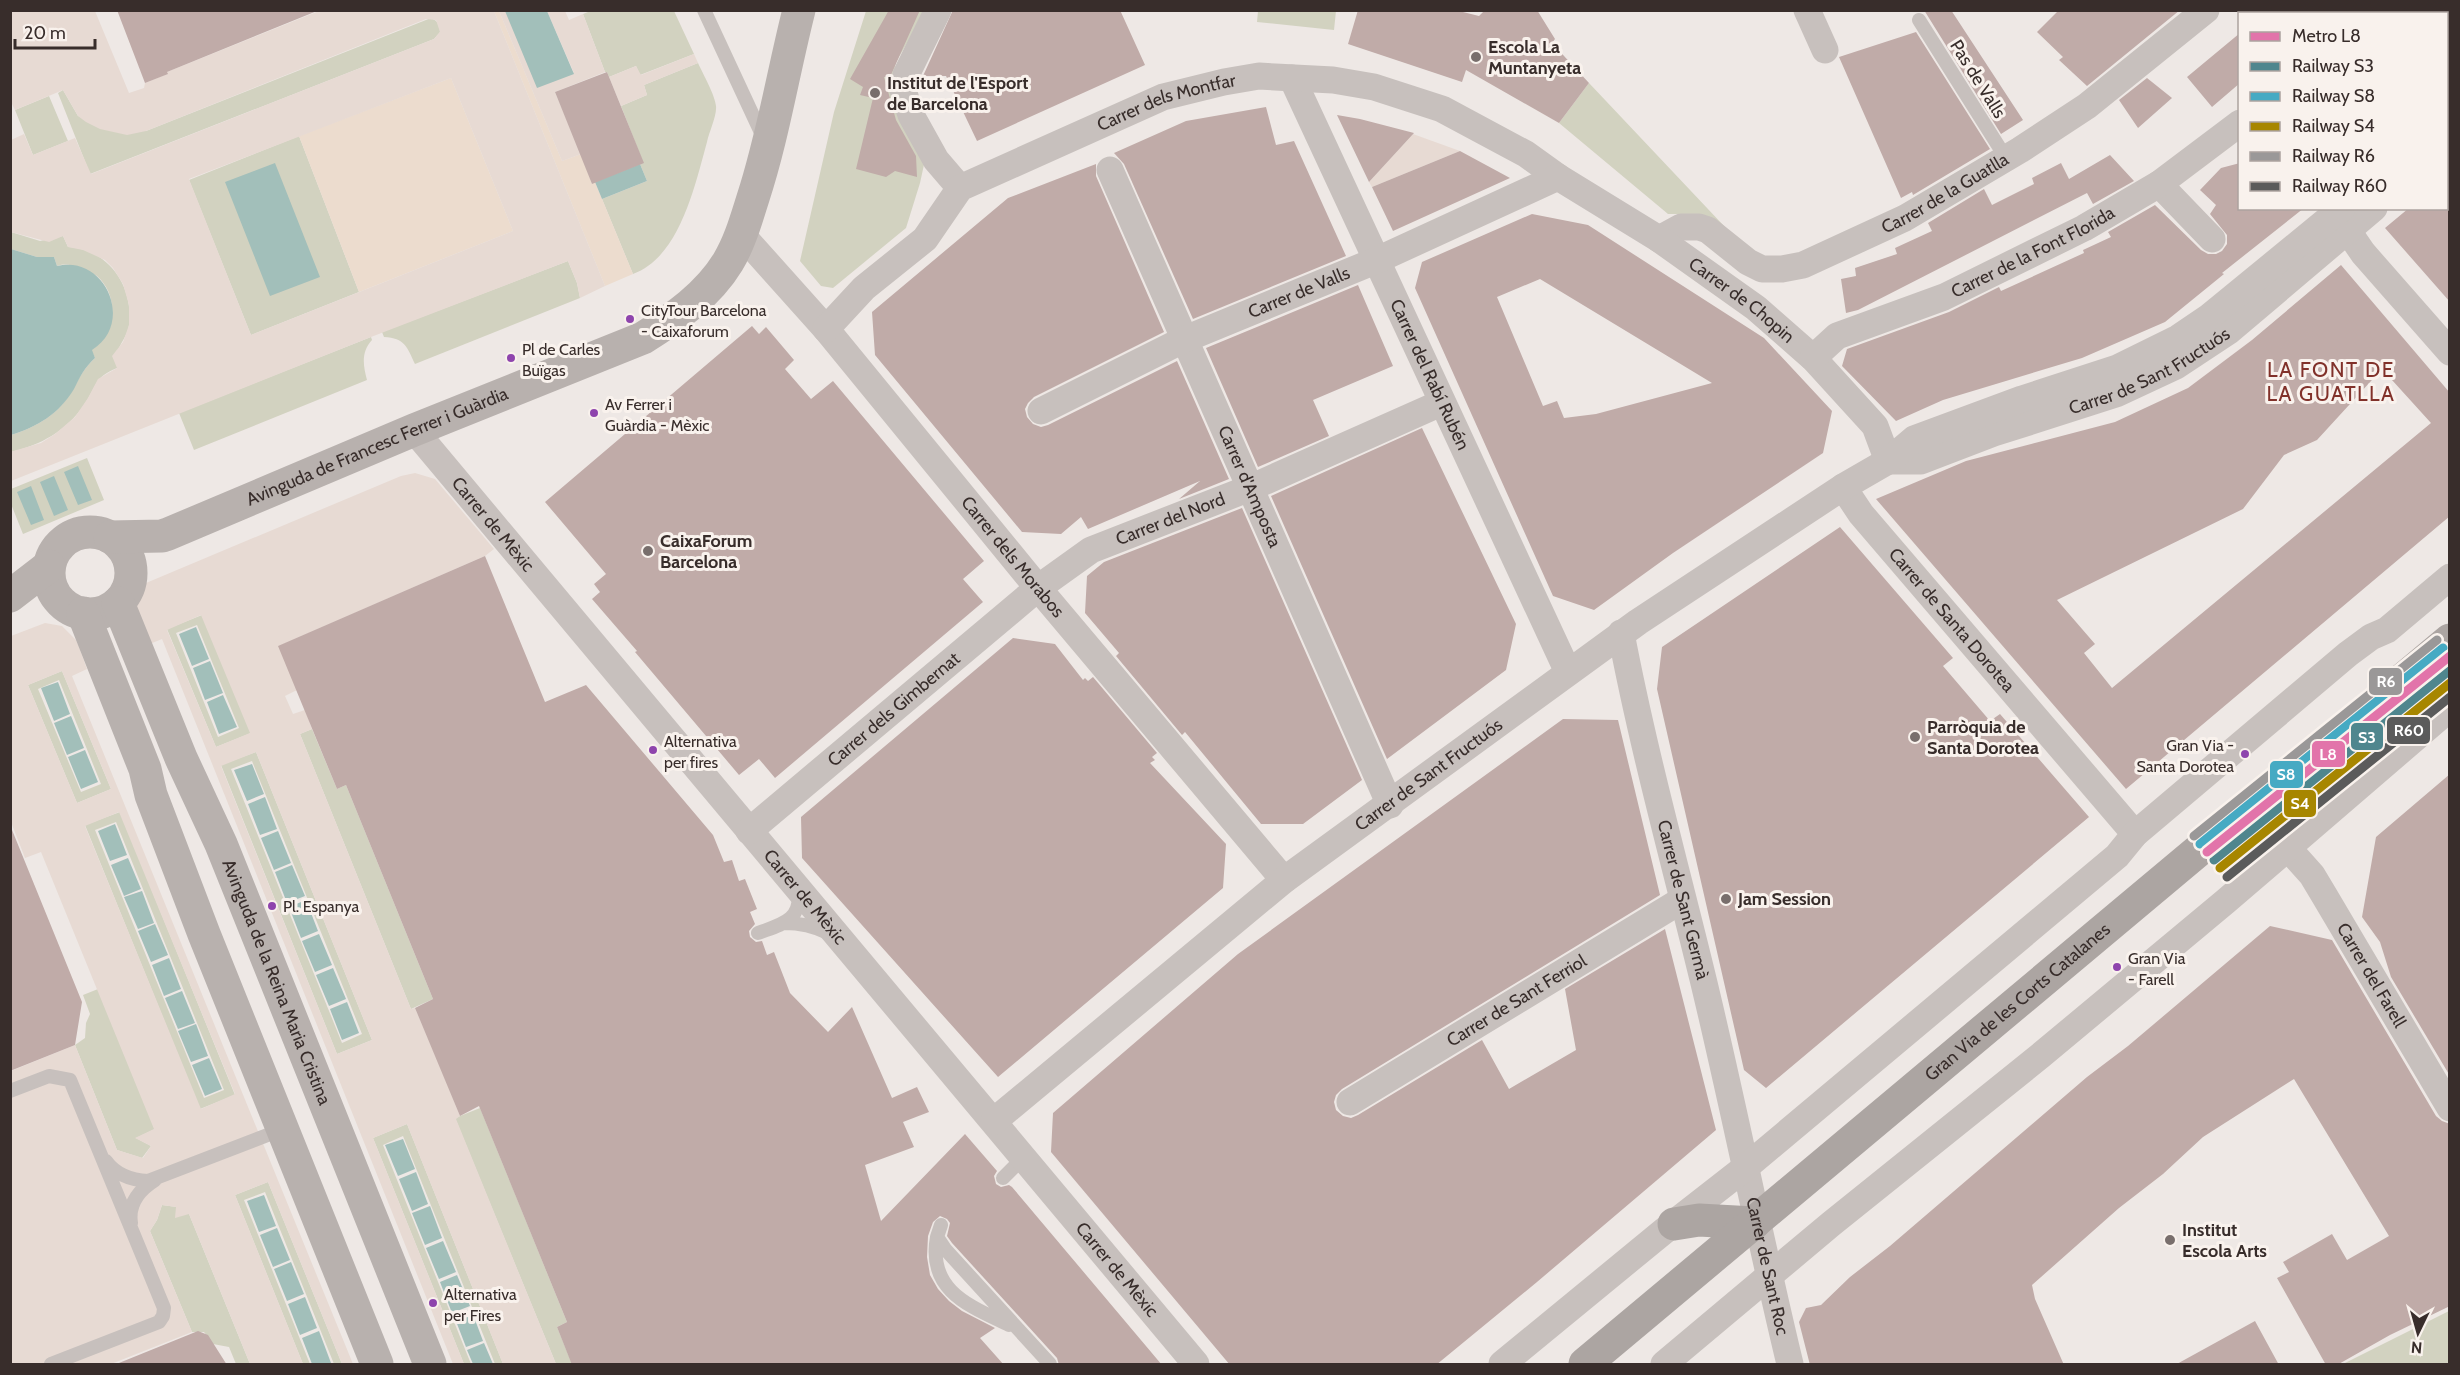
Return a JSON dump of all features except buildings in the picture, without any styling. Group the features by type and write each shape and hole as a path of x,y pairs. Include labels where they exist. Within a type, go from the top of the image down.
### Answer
{"main road":[{"name":"Gran Via de les Corts Catalanes","path":"1585,1365 2450,640"},
{"path":"1674,1224 1699,1220 1756,1221"}],"street":[{"name":"Avinguda de Francesc Ferrer i Guàrdia","path":"110,537 162,536 414,430 643,338 669,322 709,288 728,262 741,234 768,146 799,10"},
{"path":"826,329 864,288 925,239 960,188 936,160 912,115 903,90 906,75 938,10"},
{"path":"1807,10 1825,51"},
{"name":"Carrer de la Guatlla","path":"1659,239 1681,227 1699,227 1708,230 1755,266 1771,270 1803,265 1905,218 2006,158 2087,106 2206,10"},
{"name":"Carrer dels Montfar","path":"960,188 1163,96 1194,87 1258,76 1333,80 1374,87 1442,109 1526,154 1558,177"},
{"name":"Carrer del Rabí Rubén","path":"1292,78 1375,261 1568,672"},
{"name":"Carrer de la Font Florida","path":"1813,358 1837,336 1944,297 2074,233 2159,184 2238,125"},
{"name":"Carrer d'Amposta","path":"1110,170 1390,805"},
{"name":"Carrer de Chopin","path":"1558,177 1659,239 1756,308 1813,358 1875,426 1888,461"},
{"name":"Carrer de Valls","path":"1041,411 1183,340 1375,261 1558,177"},
{"path":"2159,184 2212,239"},
{"name":"Carrer de Sant Fructuós","path":"994,1121 1284,880 1390,805 1621,633 1843,487 1888,461 1914,439 2022,399 2117,368 2178,338 2345,220 2369,210"},
{"path":"2345,220 2363,253 2450,352"},
{"name":"Carrer dels Morabos","path":"741,234 826,329 1038,588 1284,880"},
{"name":"Carrer del Nord","path":"1038,588 1091,550 1250,488 1441,403"},
{"name":"Carrer de Mèxic","path":"414,430 1196,1365"},
{"name":"Carrer de Santa Dorotea","path":"1843,487 1861,514 2135,834"},
{"path":"10,598 62,592 95,614 108,610 118,603 128,587 131,568 127,555 110,537 98,532 72,535 53,553 62,592 145,769 151,795 204,934 377,1365"},
{"name":"Avinguda de Francesc Ferrer i Guàrdia","path":"131,568 162,536"},
{"path":"1502,1365 1746,1167 2118,856 2135,834 2348,654 2371,637 2387,630 2450,577"},
{"name":"Carrer dels Gimbernat","path":"749,831 1038,588"},
{"name":"Avinguda de la Reina Maria Cristina","path":"118,603 181,758 221,844 430,1365"},
{"name":"Carrer de Sant Germà","path":"1621,633 1746,1167"},
{"path":"1664,1365 1768,1276 2040,1056 2450,708"},
{"name":"Carrer del Farell","path":"2287,847 2318,885 2450,1108"},
{"name":"Carrer de Sant Ferriol","path":"1350,1102 1682,900"},
{"name":"Carrer de Sant Roc","path":"1746,1167 1768,1276 1790,1365"}],"lane":[{"path":"704,10 768,146"},
{"name":"Pas de Valls","path":"1919,20 2006,158"},
{"path":"758,933 793,917 798,908 798,889"},
{"path":"784,923 798,923 819,928 849,948"},
{"path":"10,1091 49,1076 70,1080 164,1308 164,1316 159,1322 51,1365"},
{"path":"101,1154 111,1168 123,1176 148,1181 283,1129"},
{"path":"1003,1178 1023,1158"},
{"path":"132,1231 130,1215 133,1203 140,1191 159,1178"},
{"path":"1014,1328 960,1301 939,1273 934,1252 939,1231 984,1294 1050,1365"}],"green space":[{"path":"593,10 674,11 694,54 640,75 636,66 609,77 583,14"},
{"path":"866,11 926,11 896,62 894,72 925,160 906,228 833,288 821,286 800,261 834,112"},
{"path":"1258,11 1336,11 1334,30 1257,22"},
{"path":"431,18 437,22 440,30 434,39 90,174 58,93 63,90 78,116 146,131"},
{"path":"698,63 713,96 716,110 691,198 674,236 663,252 649,265 633,274 602,199 647,181 640,164 643,162 621,106 647,95 644,85"},
{"path":"1589,83 1758,262 1686,214 1668,214 1559,123"},
{"path":"49,96 68,141 33,155 15,110"},
{"path":"299,136 359,292 251,335 189,180"},
{"path":"11,232 40,241 63,236 68,247 82,249 106,262 122,284 129,311 128,328 117,352 117,368 100,379 77,414 61,429 43,441 11,452 11,435 30,428 61,406 85,369 95,358 91,350 106,335 112,315 112,304 104,284 97,276 71,266 57,266 54,257 37,257 11,249"},
{"path":"568,261 580,298 415,364 404,344 397,339 384,337 382,332"},
{"path":"371,337 372,340 366,349 364,359 367,380 194,450 179,413"},
{"path":"87,458 104,500 23,534 11,504 11,489"},
{"path":"202,615 251,733 216,747 167,629","holes":["197,625 239,728 218,737 176,633"]},
{"path":"62,671 111,789 77,803 28,685","holes":["59,680 101,784 81,792 38,689"]},
{"path":"312,729 337,789 346,785 433,999 411,1009 300,734"},
{"path":"256,752 372,1040 337,1054 221,765","holes":["252,761 362,1034 342,1043 231,769"]},
{"path":"120,812 235,1095 200,1109 85,825","holes":["116,822 224,1090 204,1098 95,830"]},
{"path":"98,989 155,1129 136,1138 151,1146 142,1158 117,1150 75,1045 85,1038 86,1023 90,1014 83,995"},
{"path":"480,1108 567,1322 557,1327 572,1364 556,1364 455,1118"},
{"path":"407,1124 503,1364 495,1364 403,1136 383,1145 471,1364 464,1364 373,1138"},
{"path":"268,1182 342,1364 334,1364 265,1192 244,1200 310,1364 303,1364 235,1195"},
{"path":"162,1205 177,1207 189,1214 250,1364 236,1364 229,1347 213,1344 204,1332 192,1332 150,1231"},
{"path":"2449,1311 2449,1364 2343,1364"}],"sand":[{"path":"494,11 499,11 562,161 581,154 592,184 595,182 633,274 605,286"},
{"path":"451,78 513,231 359,292 299,136"}],"shaded area":[{"path":"11,11 95,11 129,93 144,88 145,83 167,72 319,11 494,11 605,286 580,298 568,261 11,481 10,452 41,443 55,434 75,417 98,379 117,368 112,356 123,342 129,325 129,305 123,284 105,260 83,250 68,247 63,236 49,242 11,232 11,140 24,134 33,155 75,138 91,174 434,39 440,32 436,20 426,19 146,131 127,135 100,129 86,122 78,116 63,90 15,110 10,100","holes":["451,78 513,231 251,335 189,179"]},
{"path":"499,11 505,11 574,73 547,11 565,11 569,20 583,14 605,72 555,92 581,154 562,161"},
{"path":"694,54 698,63 644,85 647,95 621,106 609,77 636,66 641,75"},
{"path":"1413,134 1460,151 1372,187 1369,182"},
{"path":"415,473 435,479 494,549 485,556 279,646 297,690 285,696 293,714 305,710 312,729 300,734 411,1009 415,1008 439,1064 460,1116 456,1119 556,1364 503,1364 407,1124 373,1138 464,1364 453,1364 162,639 145,646 133,606 135,597 146,583 401,476","holes":["201,615 250,733 216,747 167,630","256,752 372,1040 337,1054 221,766"]},
{"path":"45,623 62,626 76,640 87,669 72,676 353,1364 342,1364 268,1182 235,1195 303,1364 250,1364 189,1214 175,1218 176,1207 162,1205 150,1231 192,1332 111,1364 11,1364 11,1071 75,1045 117,1150 143,1158 151,1146 135,1138 154,1129 41,852 25,858 11,822 11,636","holes":["62,671 111,789 77,803 28,685","119,812 235,1094 201,1109 85,826"]}],"water":[{"path":"505,11 547,11 574,74 537,88"},
{"path":"275,163 320,277 270,296 225,182"},
{"path":"640,164 647,181 602,199 595,182"},
{"path":"11,249 37,257 54,257 57,266 74,265 89,270 101,280 109,294 113,309 112,324 105,338 92,350 95,358 85,369 68,398 47,418 11,435"},
{"path":"78,466 92,500 78,505 64,472"},
{"path":"54,476 68,510 54,516 40,482"},
{"path":"31,486 44,520 31,525 17,492"},
{"path":"196,627 209,659 192,666 179,634"},
{"path":"210,661 223,693 205,700 193,668"},
{"path":"58,682 70,714 54,721 41,688"},
{"path":"223,695 237,727 219,734 207,702"},
{"path":"71,716 84,748 67,755 54,723"},
{"path":"85,750 98,782 81,789 68,757"},
{"path":"252,764 264,794 247,801 234,770"},
{"path":"265,797 277,829 260,835 248,804"},
{"path":"115,824 127,855 110,861 98,831"},
{"path":"278,831 291,863 274,870 261,838"},
{"path":"128,858 141,889 124,896 111,865"},
{"path":"292,865 305,896 287,903 275,872"},
{"path":"142,891 154,923 138,929 124,897"},
{"path":"306,900 318,931 301,938 289,907"},
{"path":"155,924 168,955 151,962 138,931"},
{"path":"319,934 332,965 315,972 302,941"},
{"path":"169,958 181,989 164,996 152,965"},
{"path":"333,968 346,999 329,1006 316,975"},
{"path":"182,991 195,1023 178,1029 165,998"},
{"path":"347,1002 359,1033 342,1040 330,1009"},
{"path":"196,1024 208,1056 191,1062 178,1031"},
{"path":"209,1058 222,1089 205,1096 192,1065"},
{"path":"403,1139 415,1169 398,1176 385,1145"},
{"path":"416,1172 428,1204 412,1211 399,1179"},
{"path":"264,1195 276,1226 259,1232 247,1201"},
{"path":"430,1206 442,1238 425,1245 412,1213"},
{"path":"277,1228 290,1260 273,1267 260,1235"},
{"path":"443,1241 456,1272 439,1279 426,1248"},
{"path":"291,1262 304,1294 287,1301 274,1269"},
{"path":"457,1275 470,1306 452,1313 440,1282"},
{"path":"305,1297 317,1328 300,1335 288,1304"},
{"path":"471,1309 483,1341 466,1347 454,1316"},
{"path":"319,1331 331,1363 312,1364 302,1338"},
{"path":"484,1343 493,1364 473,1364 467,1350"}],"metro line":[{"name":"L8","path":"2207,852 2450,656"}],"rail line":[{"name":"R6","path":"2194,836 2437,640"},
{"name":"S8","path":"2200,844 2443,648"},
{"name":"S3","path":"2214,860 2450,670"},
{"name":"S4","path":"2220,868 2450,683"},
{"name":"R60","path":"2227,877 2450,697"}],"place":[{"name":"Escola La Muntanyeta","path":"1476,57"},
{"name":"Institut de l'Esport de Barcelona","path":"875,93"},
{"name":"CityTour Barcelona - Caixaforum","path":"630,319"},
{"name":"Pl de Carles Buïgas","path":"511,358"},
{"name":"Av Ferrer i Guàrdia - Mèxic","path":"594,413"},
{"name":"CaixaForum Barcelona","path":"648,551"},
{"name":"Parròquia de Santa Dorotea","path":"1915,737"},
{"name":"Alternativa per fires","path":"653,750"},
{"name":"Gran Via - Santa Dorotea","path":"2245,754"},
{"name":"Jam Session","path":"1726,899"},
{"name":"Pl. Espanya","path":"272,906"},
{"name":"Gran Via - Farell","path":"2117,967"},
{"name":"Institut Escola Arts","path":"2170,1240"},
{"name":"Alternativa per Fires","path":"433,1303"}],"district":[{"name":"LA FONT DE LA GUATLLA","path":"2331,381"}]}
